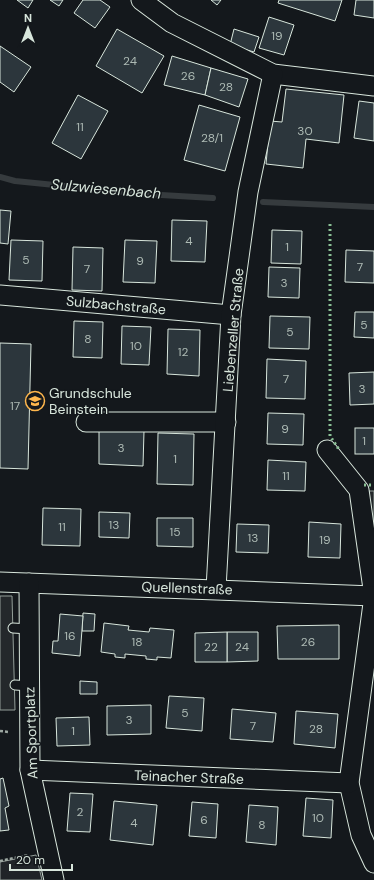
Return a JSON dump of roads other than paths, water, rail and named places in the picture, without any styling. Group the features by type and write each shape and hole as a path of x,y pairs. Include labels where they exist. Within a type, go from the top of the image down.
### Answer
{"street":[{"path":"141,0 172,23 273,74 374,86"},
{"name":"Liebenzeller Straße","path":"216,589 231,315 248,192 273,74"},
{"name":"Sulzbachstraße","path":"0,295 231,315"},
{"path":"86,422 226,422"},
{"path":"327,450 359,490 374,596 349,783 361,835 374,863"},
{"name":"Quellenstraße","path":"0,582 374,596"},
{"name":"Am Sportplatz","path":"29,583 21,628 22,686 30,770 54,880"},
{"name":"Teinacher Straße","path":"30,770 349,783"}],"waterway":[{"name":"Sulzwiesenbach","path":"0,177 15,181 144,194 213,198"},
{"name":"Sulzwiesenbach","path":"263,202 374,207"}],"place":[{"name":"Grundschule Beinstein","path":"35,401"}]}
